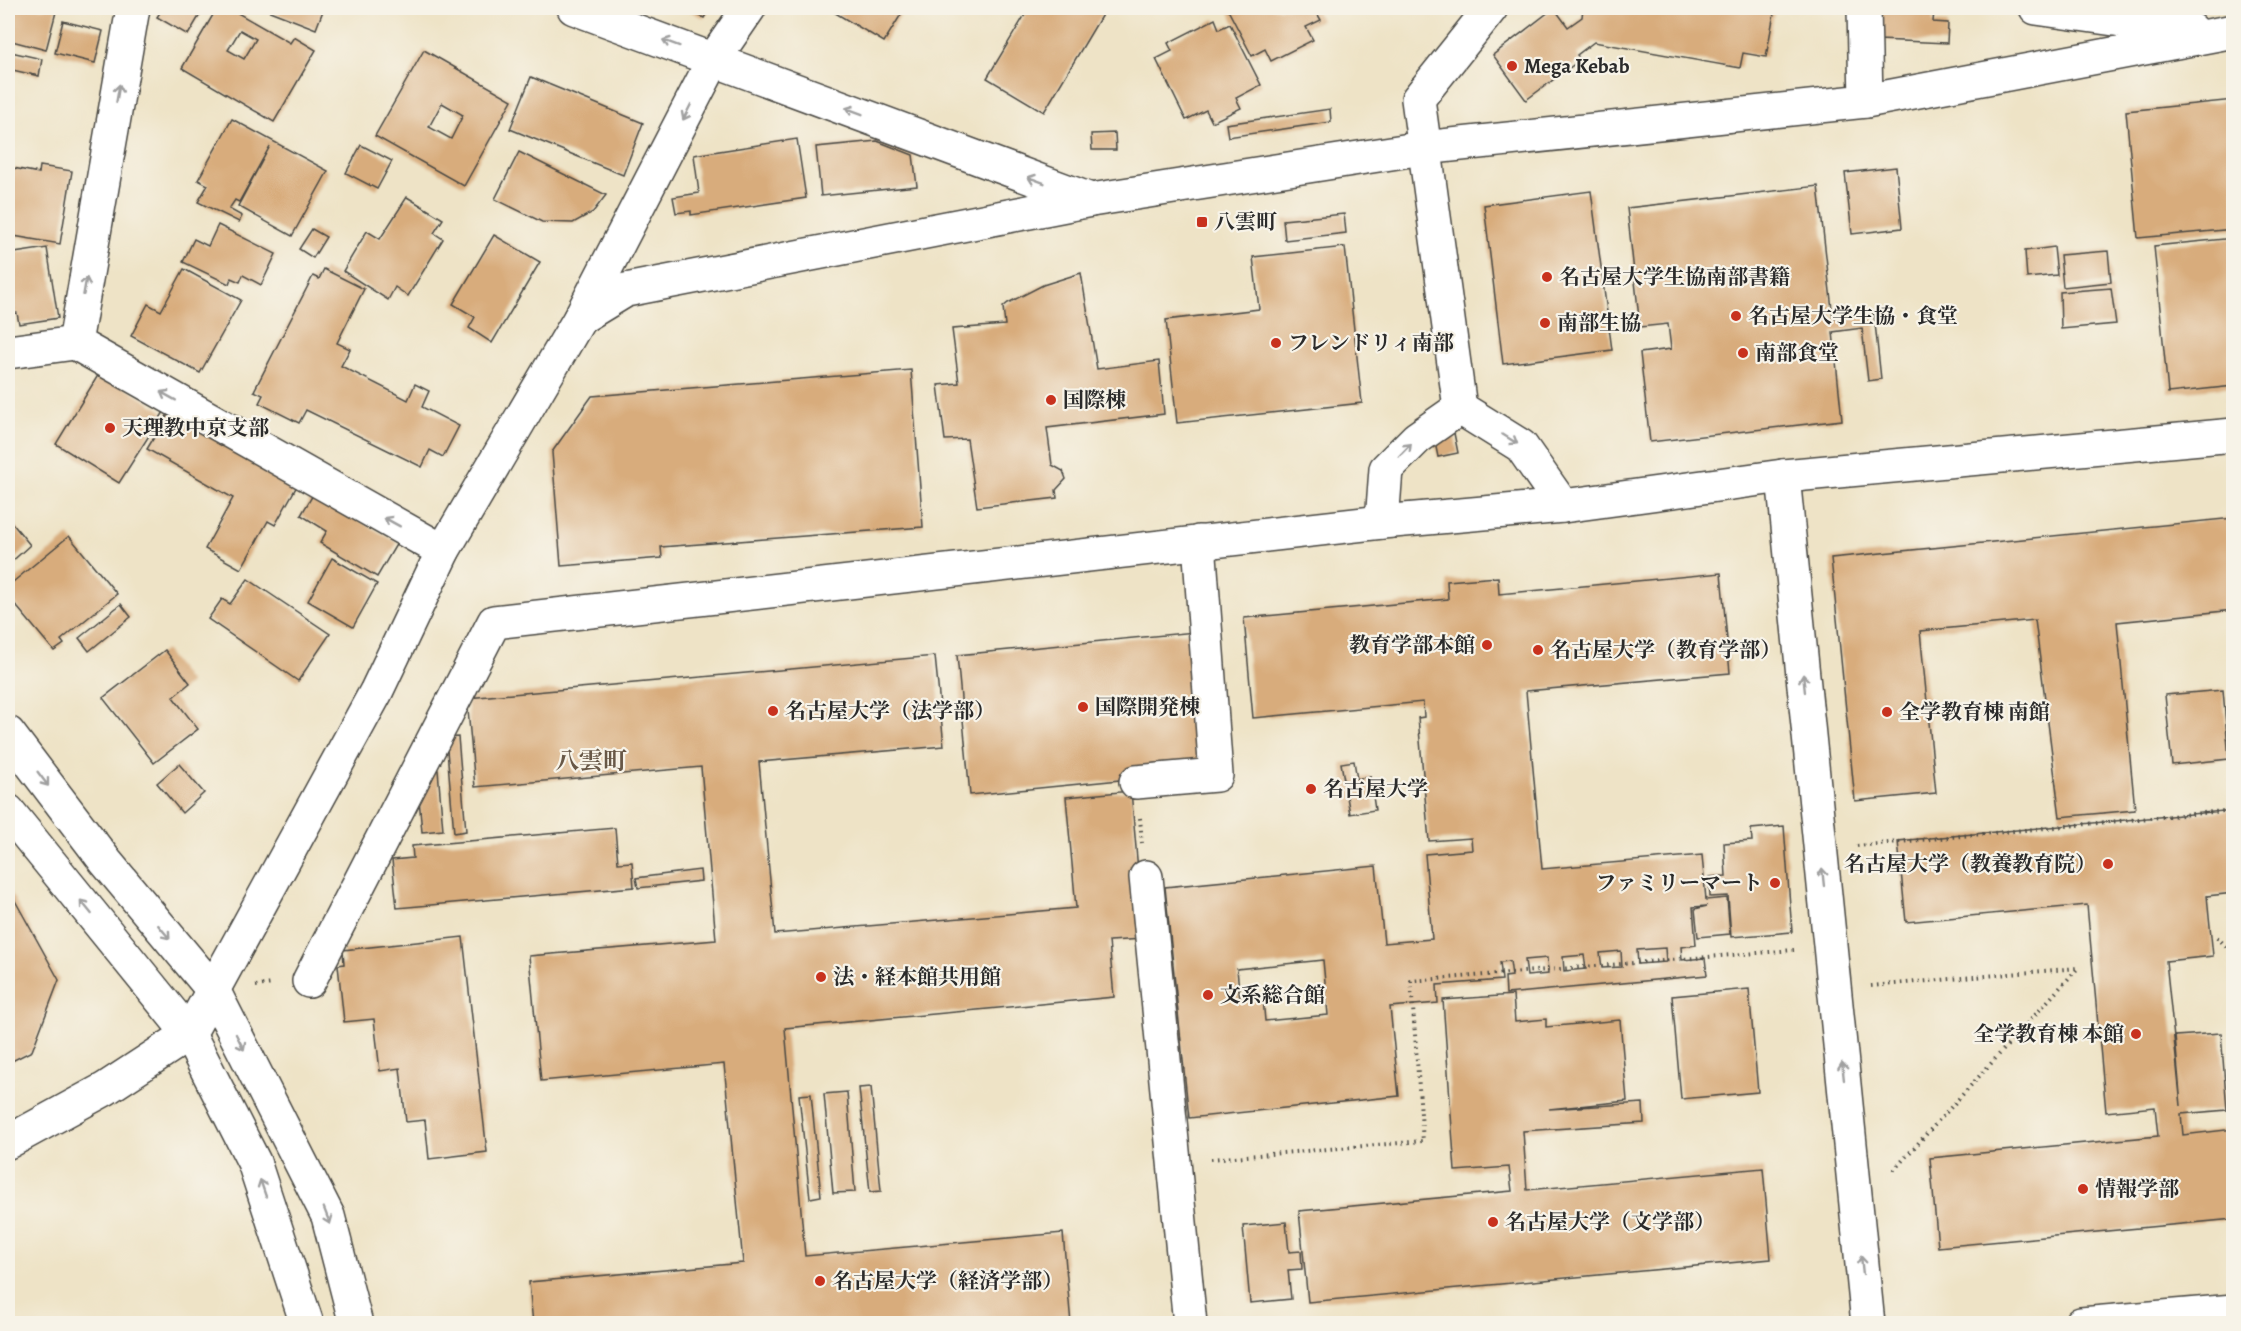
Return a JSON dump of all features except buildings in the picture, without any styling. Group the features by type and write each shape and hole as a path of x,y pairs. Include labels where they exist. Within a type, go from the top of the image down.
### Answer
{"street":[{"path":"75,343 133,8"},
{"path":"574,8 1091,200"},
{"path":"8,1142 105,1089 189,1034 376,692 443,551 580,318 714,59 749,8"},
{"path":"1460,408 1435,209 1423,148 1418,99 1491,8"},
{"path":"1864,8 1866,101"},
{"path":"2036,8 2226,32"},
{"path":"580,318 626,290 1091,200 1423,148 1866,101 2226,32"},
{"path":"8,352 75,343 443,551"},
{"path":"1460,408 1521,446 1563,506"},
{"path":"1382,522 1386,469 1416,438 1460,408"},
{"path":"309,981 494,622 1382,522 1563,506 1783,476 2234,435"},
{"path":"1783,476 1868,1323"},
{"path":"1136,782 1216,775 1199,542"},
{"path":"8,733 106,862 213,990 328,1216 356,1323"},
{"path":"8,811 189,1034 254,1162 308,1323"},
{"path":"1146,876 1190,1323"},
{"path":"2081,1323 2234,1311"}],"path":[{"path":"1136,782 1146,876"},
{"path":"1821,851 2234,810"},
{"path":"2217,937 2234,955"},
{"path":"1174,1162 1424,1141 1411,981 1831,947"},
{"path":"1834,989 2078,968 1857,1210"},
{"path":"213,990 309,981"}],"place":[{"name":"Mega Kebab","path":"1512,66"},
{"name":"八雲町","path":"1202,222"},
{"name":"名古屋大学生協南部書籍","path":"1547,277"},
{"name":"名古屋大学生協・食堂","path":"1736,316"},
{"name":"南部生協","path":"1545,323"},
{"name":"フレンドリィ南部","path":"1276,343"},
{"name":"南部食堂","path":"1743,353"},
{"name":"国際棟","path":"1051,400"},
{"name":"天理教中京支部","path":"110,428"},
{"name":"教育学部本館","path":"1487,645"},
{"name":"名古屋大学（教育学部）","path":"1538,650"},
{"name":"国際開発棟","path":"1083,707"},
{"name":"名古屋大学（法学部）","path":"773,711"},
{"name":"全学教育棟 南館","path":"1887,712"},
{"name":"名古屋大学","path":"1311,789"},
{"name":"名古屋大学（教養教育院）","path":"2108,864"},
{"name":"ファミリーマート","path":"1775,883"},
{"name":"法・経本館共用館","path":"821,977"},
{"name":"文系総合館","path":"1208,995"},
{"name":"全学教育棟 本館","path":"2136,1034"},
{"name":"情報学部","path":"2083,1189"},
{"name":"名古屋大学（文学部）","path":"1493,1222"},
{"name":"名古屋大学（経済学部）","path":"820,1281"}],"district":[{"name":"八雲町","path":"591,761"}]}
